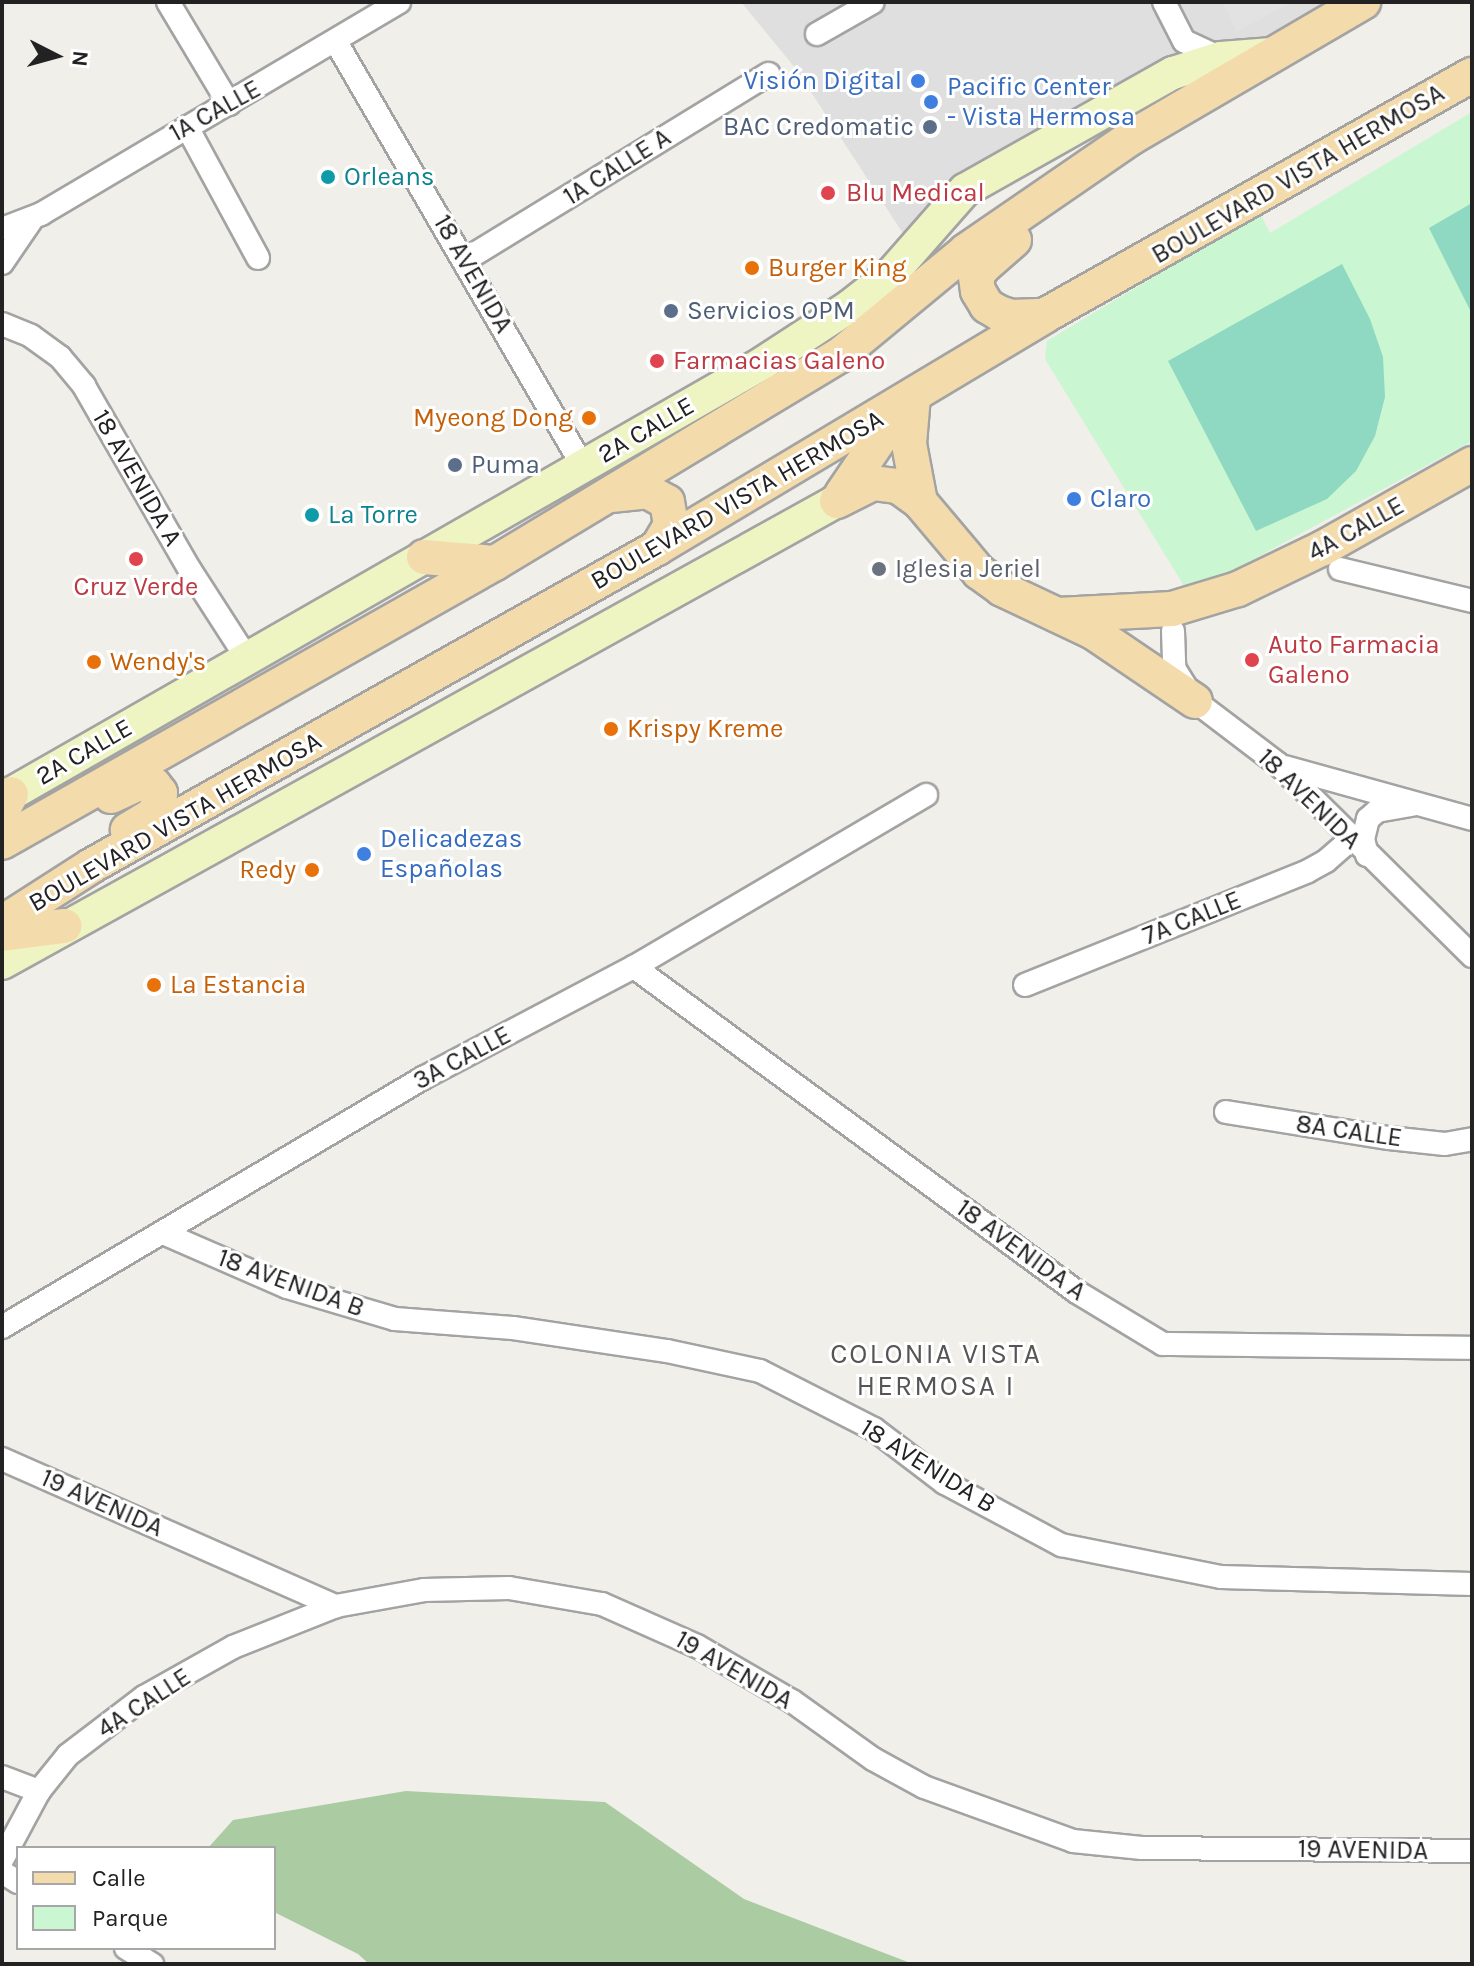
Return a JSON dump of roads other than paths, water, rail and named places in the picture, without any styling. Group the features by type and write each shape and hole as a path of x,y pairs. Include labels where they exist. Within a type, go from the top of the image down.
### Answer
{"main road":[{"path":"2,842 495,563 840,355 966,251 1132,137 1363,2"},
{"name":"BOULEVARD VISTA HERMOSA","path":"2,923 45,895 657,548 1044,316 1472,75"},
{"path":"1044,316 1011,317 992,310 978,291 976,277 983,267 1132,137"},
{"path":"837,501 909,399"},
{"path":"909,399 909,444 920,502"},
{"name":"4A CALLE","path":"1093,632 1144,636 1173,631 1238,589 1323,548 1472,464"},
{"path":"837,501 873,483 888,482 920,502 979,572 1002,589 1093,632 1195,701"},
{"path":"604,497 639,490 662,496 672,517 668,533 657,548"},
{"path":"424,557 495,563"},
{"name":"4A CALLE","path":"1058,615 1144,613 1205,600 1238,589"},
{"path":"1173,631 1184,617 1205,600"},
{"path":"45,895 63,868 151,817 161,798 154,785 141,782 97,804 67,804"},
{"path":"2,934 64,926"}],"street":[{"path":"168,2 229,104"},
{"name":"1A CALLE","path":"2,229 32,219 399,2"},
{"path":"817,34 873,2"},
{"path":"1164,2 1184,41 1221,58"},
{"path":"1173,73 1184,41"},
{"name":"18 AVENIDA","path":"336,42 583,466"},
{"name":"2A CALLE","path":"5,802 246,657 763,363 850,306 907,258 965,190 1173,73 1221,58 1272,54"},
{"name":"1A CALLE A","path":"465,260 768,74"},
{"path":"187,127 258,258"},
{"name":"1A CALLE","path":"2,263 32,219"},
{"name":"18 AVENIDA A","path":"2,324 31,336 60,357 84,386 190,570 246,657"},
{"path":"2,963 837,501"},
{"path":"1340,569 1472,601"},
{"name":"18 AVENIDA","path":"1173,631 1174,668 1195,701 1278,764 1367,856 1472,956"},
{"path":"1278,764 1325,781 1400,797 1414,805 1472,819"},
{"name":"3A CALLE","path":"2,1327 425,1077 634,967 926,795"},
{"path":"1367,856 1363,839 1368,819 1377,811 1414,805"},
{"name":"7A CALLE","path":"1025,985 1308,871 1352,838"},
{"name":"18 AVENIDA A","path":"634,967 1077,1292 1163,1344 1472,1348"},
{"name":"8A CALLE","path":"1226,1112 1389,1138 1445,1144 1472,1139"},
{"name":"18 AVENIDA B","path":"163,1233 287,1287 395,1319 513,1328 667,1351 760,1371 874,1429 945,1483 1061,1545 1221,1577 1472,1584"},
{"name":"19 AVENIDA","path":"2,1459 336,1606 424,1590 509,1588 602,1604 697,1646 792,1701 873,1759 924,1787 1073,1841 1142,1848 1472,1851"},
{"name":"4A CALLE","path":"2,1860 39,1791 68,1755 144,1697 233,1647 336,1606"},
{"path":"2,1777 39,1791"},
{"path":"129,1950 152,1964"}],"place":[{"name":"Visión Digital","path":"918,81"},
{"name":"Pacific Center - Vista Hermosa","path":"931,102"},
{"name":"BAC Credomatic","path":"930,127"},
{"name":"Orleans","path":"328,177"},
{"name":"Blu Medical","path":"828,193"},
{"name":"Burger King","path":"752,268"},
{"name":"Servicios OPM","path":"671,311"},
{"name":"Farmacias Galeno","path":"657,361"},
{"name":"Myeong Dong","path":"589,418"},
{"name":"Puma","path":"455,465"},
{"name":"Claro","path":"1074,499"},
{"name":"La Torre","path":"312,515"},
{"name":"Cruz Verde","path":"136,559"},
{"name":"Iglesia Jeriel","path":"879,569"},
{"name":"Auto Farmacia Galeno","path":"1252,660"},
{"name":"Wendy's","path":"94,662"},
{"name":"Krispy Kreme","path":"611,729"},
{"name":"Delicadezas Españolas","path":"364,854"},
{"name":"Redy","path":"312,870"},
{"name":"La Estancia","path":"154,985"}],"district":[{"name":"COLONIA VISTA HERMOSA I","path":"936,1370"}]}
